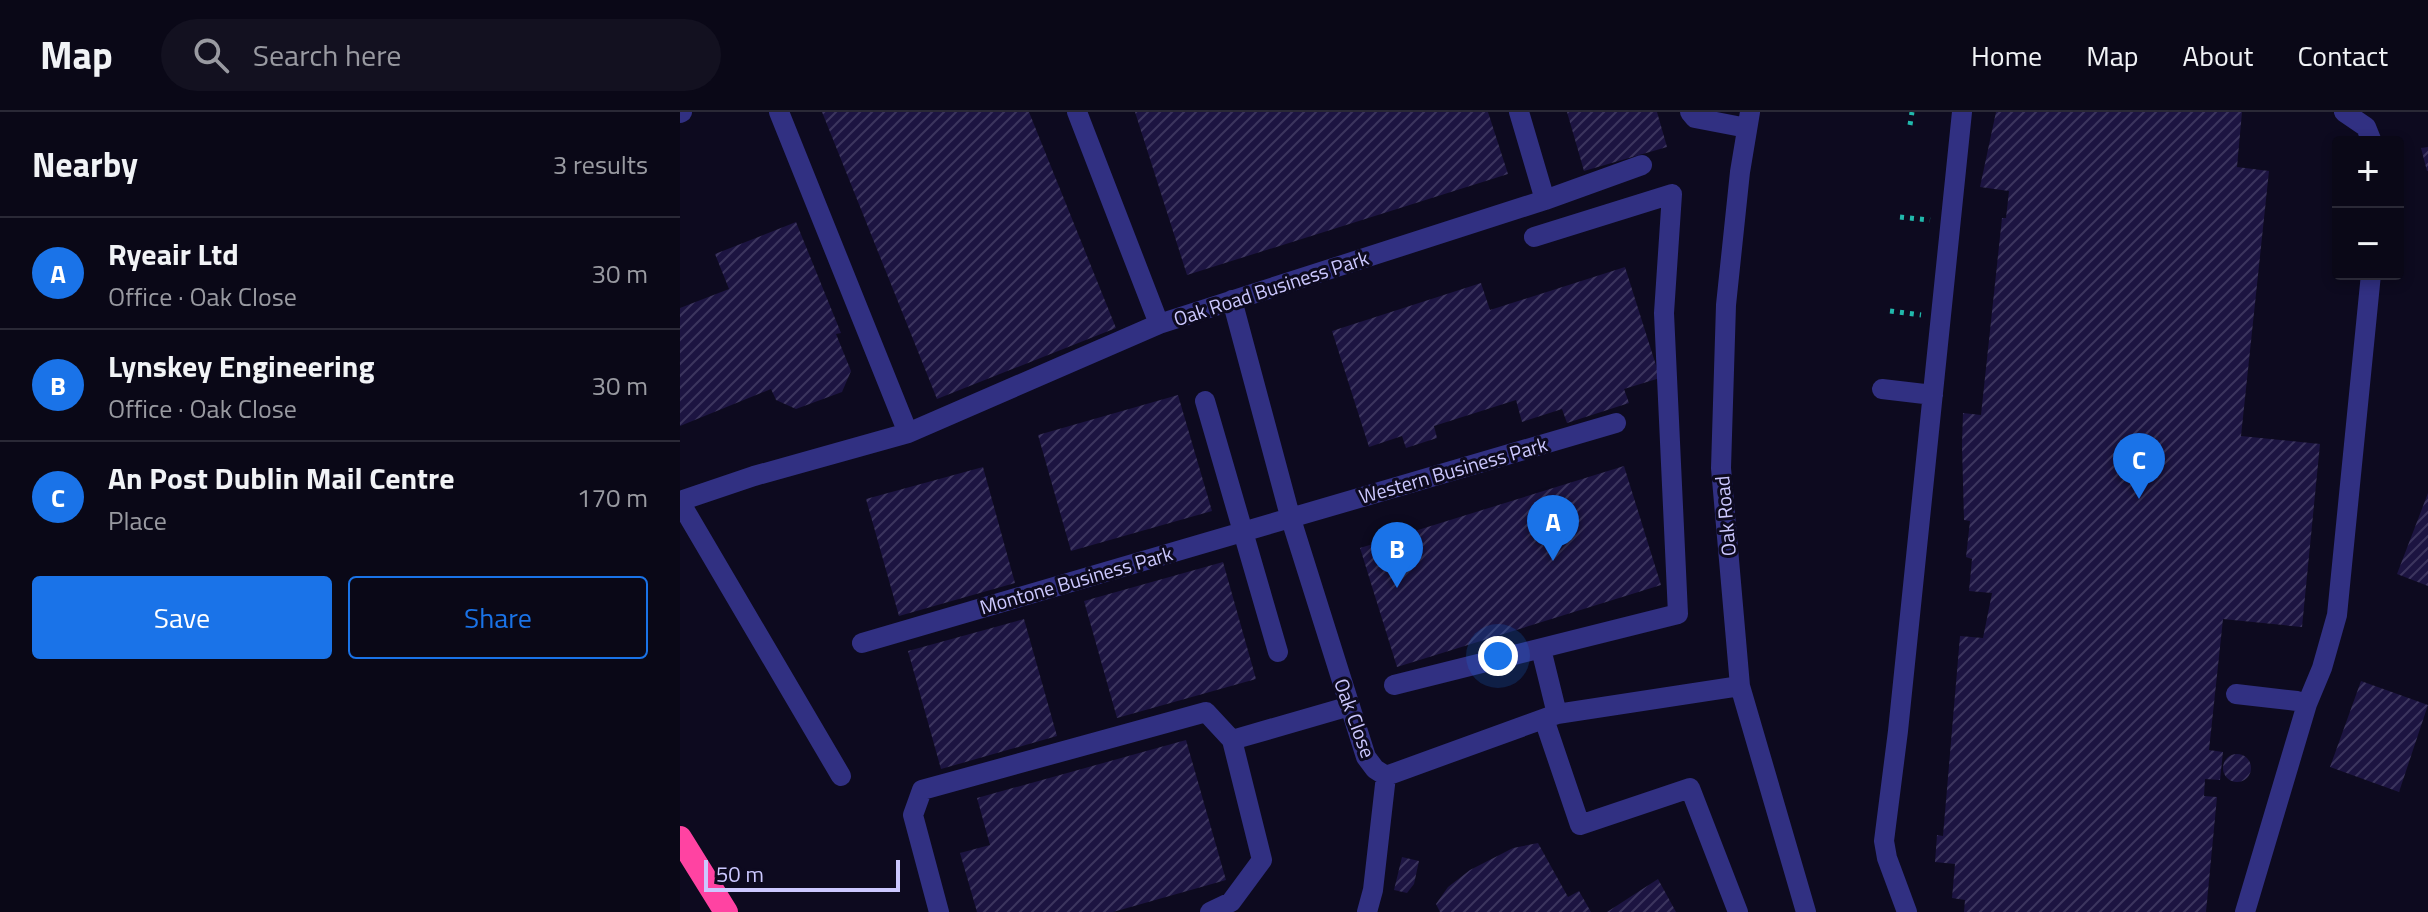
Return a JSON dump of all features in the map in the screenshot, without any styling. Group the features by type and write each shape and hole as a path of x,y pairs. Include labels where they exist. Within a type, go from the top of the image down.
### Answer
{"highway":[{"path":"680,838 726,912"}],"street":[{"path":"779,112 908,433"},
{"path":"1077,112 1159,324"},
{"path":"1519,112 1545,200"},
{"path":"1690,112 1695,118 1748,120"},
{"path":"1907,912 1884,841 1962,112"},
{"path":"2344,112 2366,127 2370,136"},
{"name":"Oak Road","path":"1748,120 1726,305 1721,468 1740,686 1806,912"},
{"name":"Oak Road Business Park","path":"680,502 754,476 908,433 1159,324 1545,200 1642,165"},
{"path":"1394,685 1678,614 1664,313 1672,194 1534,237"},
{"path":"2245,912 2337,615 2370,280"},
{"name":"Oak Close","path":"1232,300 1290,516 1366,757 1375,769 1386,776 1550,717 1740,686"},
{"path":"1882,389 1933,395"},
{"path":"1205,401 1278,652"},
{"name":"Western Business Park","path":"1290,516 1616,423"},
{"path":"680,502 841,776"},
{"name":"Montone Business Park","path":"862,643 1290,516"},
{"path":"1541,649 1550,717 1580,825 1690,788 1738,912"},
{"path":"2236,694 2307,704"},
{"path":"1232,740 1350,706"},
{"path":"939,912 913,815 922,790 1206,712 1232,740 1262,860 1231,902 1210,912"},
{"path":"1367,912 1373,890 1386,776"}],"path":[{"path":"1910,125 1912,112"}],"building":[{"path":"822,112 1029,112 1116,328 937,399"},
{"path":"1135,112 1488,112 1508,174 1187,275"},
{"path":"1567,112 1657,112 1667,147 1584,171"},
{"path":"1996,112 2242,112 2237,167 2269,171 2241,436 2320,444 2302,627 2223,619 2209,750 2223,752 2220,780 2205,779 2204,796 2217,797 2206,912 1964,912 1965,900 1952,898 1955,864 1935,862 1937,835 1943,836 1960,636 1983,638 1992,593 1969,591 1972,559 1966,557 1970,521 1964,520 1962,445 1963,413 1981,415 2002,218 2006,218 2009,191 1980,187"},
{"path":"2428,147 2428,171 2427,171 2421,148"},
{"path":"796,222 841,333 836,334 851,371 842,392 796,409 776,400 771,389 680,426 680,308 729,289 715,254"},
{"path":"1625,267 1660,378 1624,389 1629,403 1567,423 1562,409 1522,422 1516,400 1434,426 1437,438 1406,448 1402,436 1369,447 1332,331 1481,283 1490,310"},
{"path":"1178,395 1212,511 1071,551 1038,435"},
{"path":"1624,466 1661,585 1397,667 1360,548"},
{"path":"983,467 1015,583 899,616 866,499"},
{"path":"2428,493 2428,586 2397,574"},
{"path":"1223,562 1256,679 1117,718 1084,601"},
{"path":"1024,619 1057,736 941,769 908,651"},
{"path":"2361,681 2428,705 2399,792 2330,767"},
{"path":"1186,740 1226,880 1113,912 977,912 960,853 990,845 977,798"},
{"path":"2237,754 2247,758 2251,768 2247,778 2237,782 2227,778 2223,768 2227,758"},
{"path":"1538,843 1568,897 1579,891 1591,912 1440,912 1436,904 1448,887 1470,870 1513,848"},
{"path":"1402,857 1419,861 1414,884 1407,893 1394,890"},
{"path":"1658,879 1676,912 1607,912"}],"place":[{"name":"An Post Dublin Mail Centre","path":"2139,499"},
{"name":"Ryeair Ltd","path":"1553,561"},
{"name":"Lynskey Engineering","path":"1397,588"}]}
